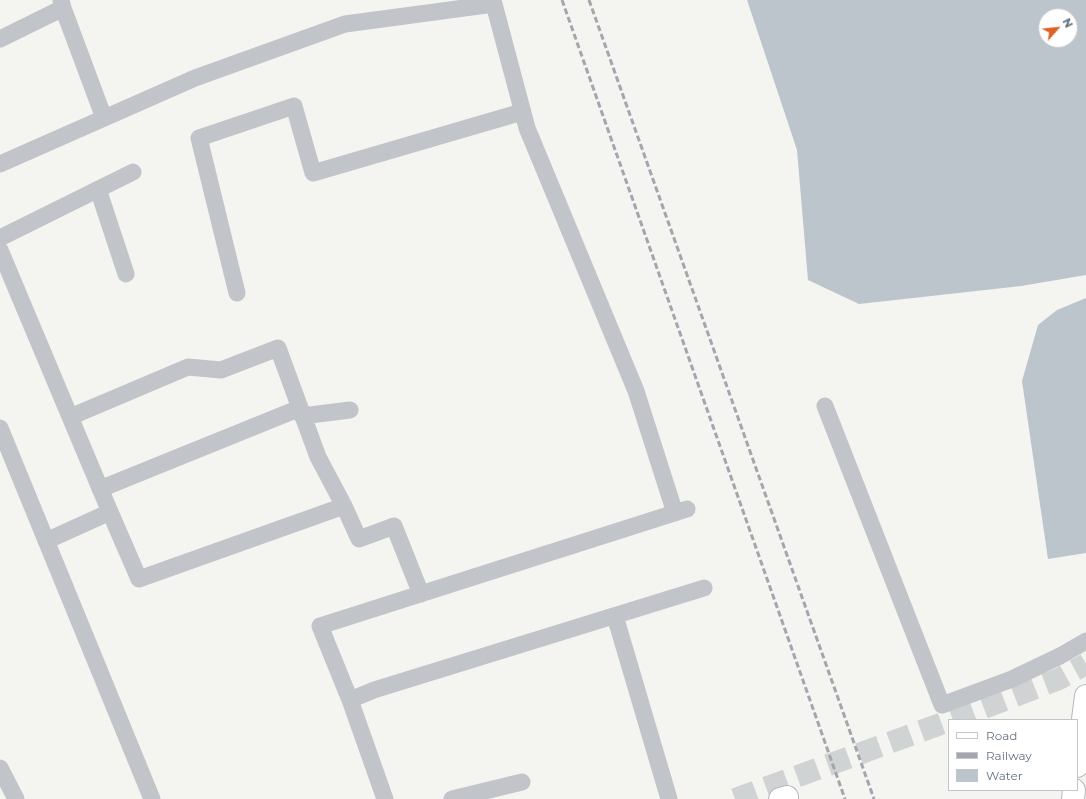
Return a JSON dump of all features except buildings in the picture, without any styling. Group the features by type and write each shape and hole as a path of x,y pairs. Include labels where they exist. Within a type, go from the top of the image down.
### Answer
{"street":[{"path":"0,39 62,4 104,118"},
{"path":"0,164 195,78 345,24 494,4 526,128 636,391 681,511 320,626 350,700 385,799"},
{"path":"238,293 199,138 294,106 313,172 522,112"},
{"path":"0,238 133,172"},
{"path":"98,189 126,274"},
{"path":"0,250 100,489 140,579 344,506"},
{"path":"70,417 188,367 221,370 278,348 318,458 344,506 359,539 394,526 421,594"},
{"path":"825,406 942,705 1012,679 1060,656 1086,641"},
{"path":"100,489 301,412 350,410"},
{"path":"0,428 152,799"},
{"path":"46,541 110,512"},
{"path":"350,700 382,688 704,588"},
{"path":"614,616 669,799"},
{"path":"1078,758 1086,696"},
{"path":"0,768 16,799"},
{"path":"452,799 522,782"},
{"path":"780,799 787,797 787,799"}],"water":[{"path":"747,0 1086,0 1086,275 1021,286 859,304 808,280 797,150"},
{"path":"1086,298 1086,553 1048,559 1022,381 1038,325 1057,310"}],"tunnel":[{"path":"956,719 1059,679 1086,664"},
{"path":"735,799 948,721"}],"railway":[{"path":"562,0 845,799"},
{"path":"589,0 874,799"}]}
